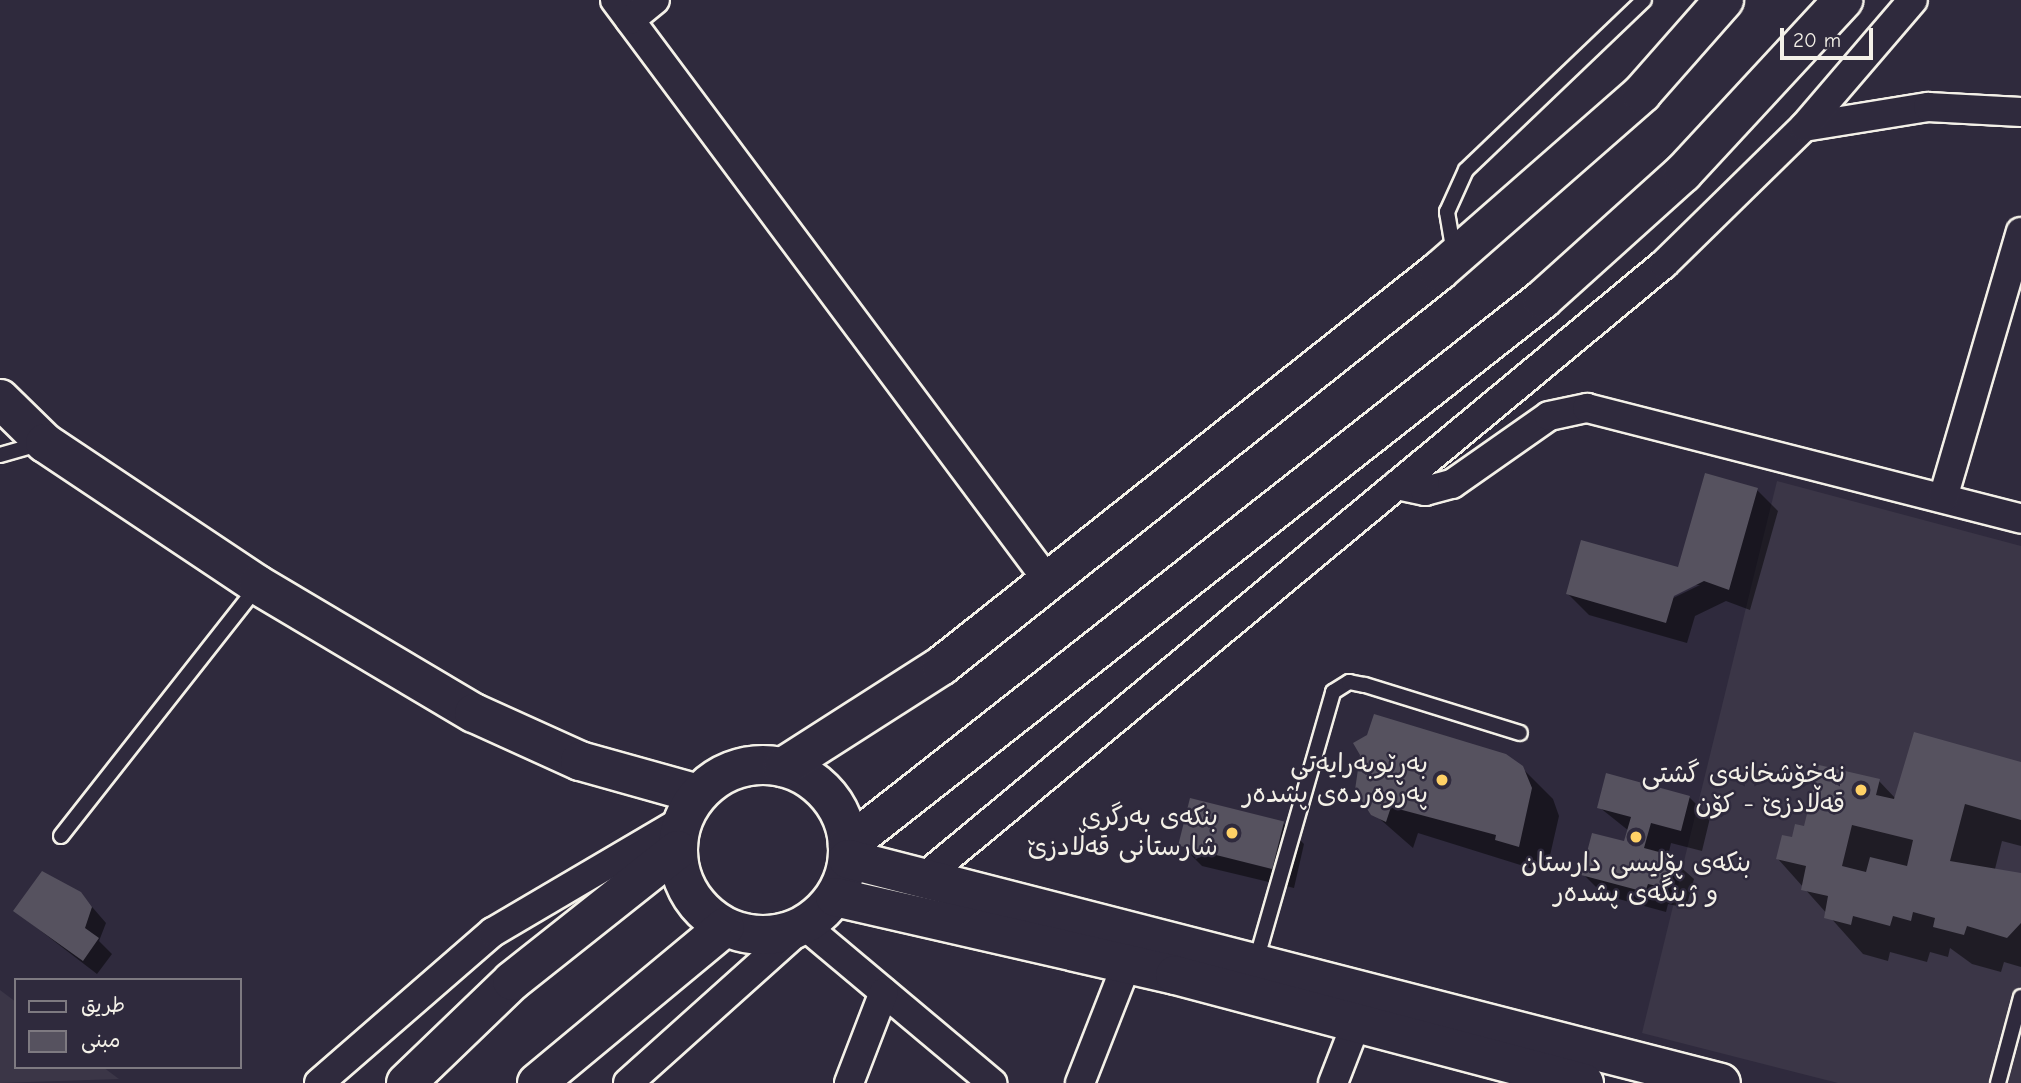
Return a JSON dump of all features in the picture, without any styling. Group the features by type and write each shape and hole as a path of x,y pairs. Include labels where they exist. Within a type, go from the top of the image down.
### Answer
{"main road":[{"path":"783,767 903,694 1455,257 1642,93 1724,0"},
{"path":"848,852 1544,299 1683,173 1843,0"},
{"path":"0,399 45,443 258,585 518,735 580,761 686,821"},
{"path":"406,1083 512,981 686,821 746,766 783,767 821,787 844,823 848,852 835,897 804,925 765,936 725,927 690,895 686,821"},
{"path":"848,852 1179,959 1357,1021 1583,1083"},
{"path":"835,897 1126,962 1179,959 1256,961 1721,1083"},
{"path":"537,1083 725,927"}],"street":[{"path":"655,0 622,10 1048,581"},
{"path":"923,878 1664,264 1804,127 1913,0"},
{"path":"1804,127 1928,107 2021,112"},
{"path":"1943,498 2014,280 2021,232"},
{"path":"1397,485 1425,491 1452,484 1549,416 1587,408 2021,519"},
{"path":"319,1083 493,932 686,821"},
{"path":"628,1083 804,925 992,1083"},
{"path":"1080,1083 1126,962"},
{"path":"849,1083 884,992"},
{"path":"1333,1083 1357,1021"}],"lane":[{"path":"1455,257 1447,212 1466,170 1644,0"},
{"path":"0,455 45,443"},
{"path":"61,836 258,585"},
{"path":"1256,961 1333,692 1349,682 1365,685 1520,733"},
{"path":"1998,1083 2021,997"}],"shaded area":[{"name":"نەخۆشخانەی گشتی قەڵادزێ - کۆن","path":"1777,481 2021,546 2021,1083 1838,1083 1642,1033"},
{"path":"0,990 14,1000 14,1069 106,1069 119,1079 0,1083"}],"building":[{"path":"1705,473 1758,488 1729,590 1704,581 1674,596 1666,623 1566,594 1581,540 1678,567"},
{"name":"بەڕێوبەرایەتی پەروەردەی پشدەر","path":"1374,714 1506,754 1523,766 1532,788 1519,847 1495,840 1496,835 1391,807 1386,822 1371,815 1355,790 1360,755 1353,743 1367,735"},
{"path":"1914,732 2021,762 2021,820 1965,804 1950,861 2021,873 2021,923 2007,938 1967,926 1964,935 1933,927 1935,918 1913,912 1911,921 1893,916 1890,926 1853,916 1851,925 1824,918 1828,896 1801,890 1806,866 1776,859 1782,835 1792,837 1795,824 1804,826 1819,765 1880,779 1876,795 1894,799","holes":["1852,825 1913,840 1907,866 1870,857 1866,872 1842,866"]},
{"name":"بنکەی پۆلیسی دارستان و ژینگەی پشدەر","path":"1606,773 1690,796 1681,831 1651,823 1644,848 1674,856 1666,888 1648,884 1645,892 1581,875 1592,833 1624,841 1631,817 1597,808"},
{"name":"بنکەی بەرگری شارستانی قەڵادزێ","path":"1190,798 1284,821 1272,869 1178,846"},
{"path":"42,871 81,892 92,907 85,928 99,938 83,961 13,911"}],"place":[{"name":"بەڕێوبەرایەتی پەروەردەی پشدەر","path":"1442,780"},
{"name":"نەخۆشخانەی گشتی قەڵادزێ - کۆن","path":"1861,790"},
{"name":"بنکەی بەرگری شارستانی قەڵادزێ","path":"1232,833"},
{"name":"بنکەی پۆلیسی دارستان و ژینگەی پشدەر","path":"1636,837"}]}
